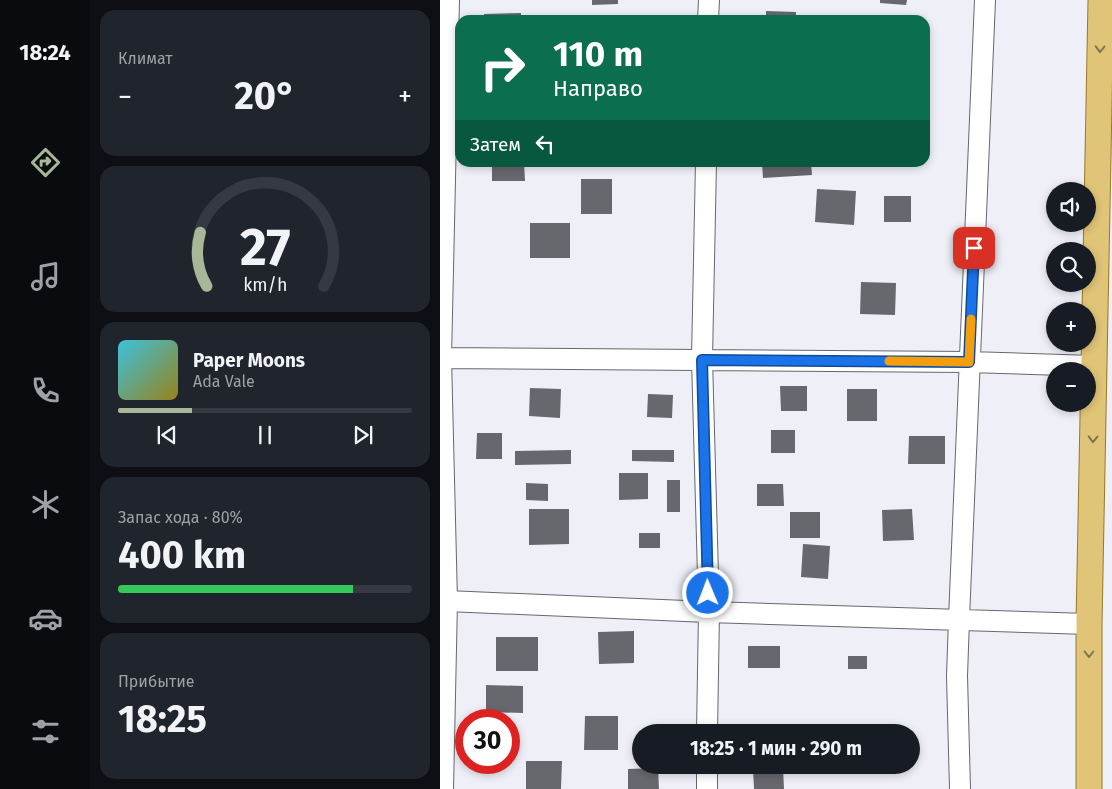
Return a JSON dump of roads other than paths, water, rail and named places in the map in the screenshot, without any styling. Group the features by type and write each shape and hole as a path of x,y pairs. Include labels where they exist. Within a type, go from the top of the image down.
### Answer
{"main road":[{"path":"1094,362 1101,0"},
{"path":"1090,789 1089,624 1093,412"}],"street":[{"path":"443,789 444,601 441,358 449,0"},
{"path":"708,15 709,0"},
{"path":"960,789 957,676 985,0"},
{"path":"706,167 702,360 709,612 707,724"},
{"path":"441,358 969,362 1046,364"},
{"path":"444,601 709,612 1089,624"},
{"path":"707,774 707,789"}]}
